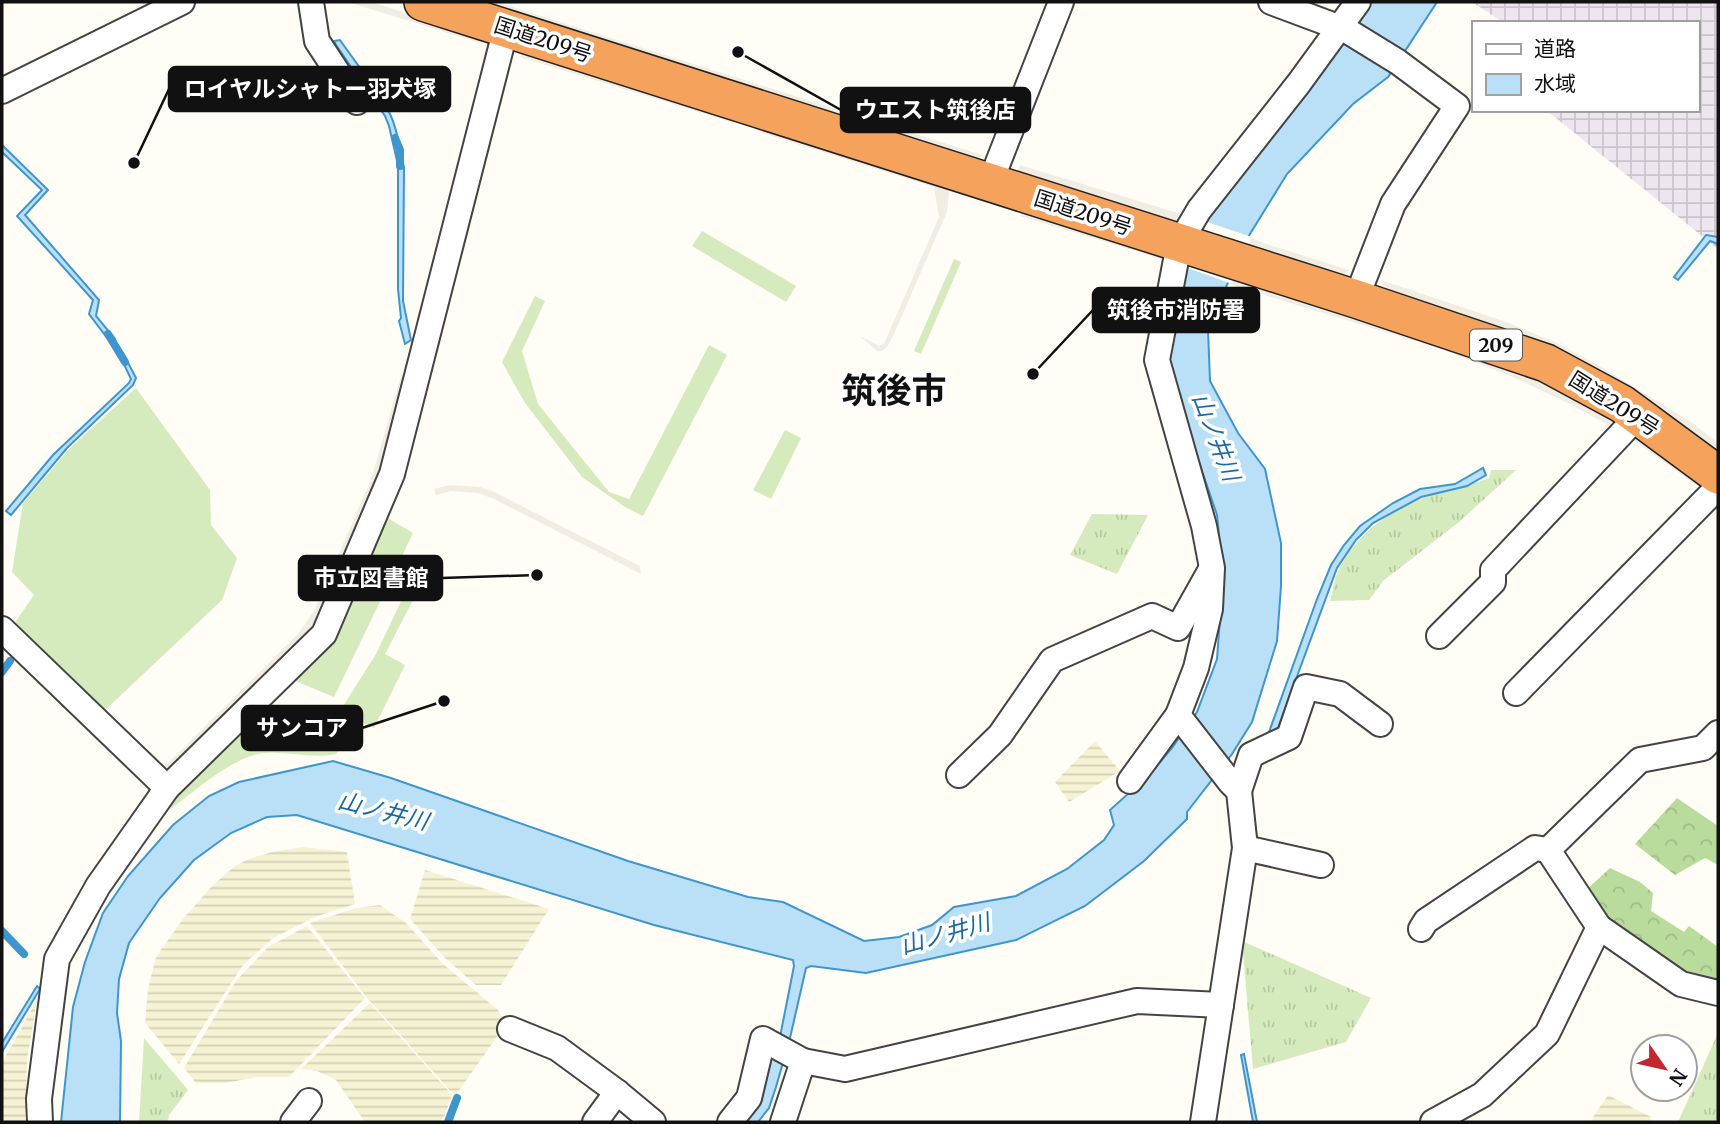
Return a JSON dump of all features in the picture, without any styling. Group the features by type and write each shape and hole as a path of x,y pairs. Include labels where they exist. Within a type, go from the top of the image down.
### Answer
{"highway":[{"name":"国道209号","path":"423,2 1356,299 1546,363 1622,404 1718,475"}],"street":[{"path":"2,91 182,2"},
{"path":"311,2 317,41 357,103"},
{"path":"990,183 1061,2"},
{"path":"1271,2 1343,28 1398,62 1457,106 1393,204 1356,299"},
{"path":"1130,781 1178,715 1196,668 1207,621 1212,568 1204,526 1157,360 1179,244 1199,210 1343,28 1358,2"},
{"path":"40,1122 39,1099 57,959 98,886 167,788 324,634 392,474 506,28"},
{"path":"1439,636 1493,582 1493,569 1638,416"},
{"path":"1516,693 1718,487"},
{"path":"959,775 1000,735 1052,660 1152,617 1178,628 1212,568"},
{"path":"2,629 167,788"},
{"path":"1234,786 1251,755 1289,737 1306,687 1340,694 1380,724"},
{"path":"1178,715 1234,786 1245,848 1203,1122"},
{"path":"1548,850 1640,760 1703,748 1718,733"},
{"path":"1245,848 1321,865"},
{"path":"1421,929 1426,921 1535,848 1548,850 1599,927 1681,984 1718,993"},
{"path":"1433,1122 1482,1095 1547,1034 1599,927"},
{"path":"730,1122 749,1098 762,1039 803,1061 845,1069 1137,1000 1221,1005"},
{"path":"510,1029 556,1048 653,1122"},
{"path":"783,1122 803,1061"},
{"path":"596,1122 617,1092"},
{"path":"293,1122 309,1101"}],"shaded area":[{"path":"348,2 371,2 480,36 483,44"},
{"path":"472,2 497,2 982,155 978,160"},
{"path":"1472,2 1718,2 1718,249 1548,112 1699,112 1699,21 1501,21"},
{"path":"523,50 736,118 734,123 520,57"},
{"path":"760,125 944,183 949,192 947,212 894,334 882,351 877,351 860,336 879,346 884,344 939,217 934,187 759,132 756,129"},
{"path":"1020,165 1201,220 1349,270 1342,276 1022,176 1017,172"},
{"path":"1025,209 1168,253 1168,261 1020,216"},
{"path":"1187,262 1545,381 1627,427 1718,492 1718,501 1628,436 1513,377 1441,349 1235,286 1185,267"},
{"path":"1381,280 1506,322 1557,343 1691,422 1718,443 1718,453 1387,292"},
{"path":"401,376 406,378 389,449 322,611 298,644 169,770 160,764 168,763 298,634 314,611 371,480"},
{"path":"450,485 480,487 492,491 640,566 641,574 494,499 478,493 451,491 436,495 434,489"},
{"path":"1095,741 1120,771 1069,802 1055,782"},
{"path":"302,847 347,852 355,904 315,917 273,938 243,965 179,1064 145,1023 148,989 156,957 183,919 213,885 235,866 272,852"},
{"path":"425,870 549,909 501,985 476,985 445,958 410,919"},
{"path":"380,905 406,923 443,964 498,1010 506,1024 455,1096 368,999 310,923 356,908"},
{"path":"307,926 365,998 289,1077 196,1083 184,1068 236,981 268,947"},
{"path":"37,1000 27,1060 25,1122 2,1122 2,1063"},
{"path":"370,1003 452,1095 442,1122 365,1122 336,1080 317,1071 301,1069"},
{"path":"1608,1095 1651,1117 1650,1122 1590,1122"}],"green space":[{"path":"702,231 796,286 786,302 692,246"},
{"path":"954,259 961,262 921,354 914,351"},
{"path":"535,296 545,301 522,351 538,404 609,492 629,499 709,345 727,355 643,516 625,507 582,477 525,403 502,362"},
{"path":"136,388 210,490 211,525 237,558 222,600 103,712 14,624 34,595 12,572 23,503 70,448"},
{"path":"785,430 801,438 771,499 753,490"},
{"path":"1491,470 1516,470 1459,522 1383,581 1369,600 1330,601 1336,577 1345,558 1373,527 1420,499 1489,478"},
{"path":"1092,514 1148,515 1117,574 1070,555"},
{"path":"386,517 413,533 334,697 293,680"},
{"path":"404,595 413,600 385,654 405,665 374,728 340,711 376,654"},
{"path":"265,707 319,718 349,736 336,754 253,755 216,774 172,808 167,805"},
{"path":"1677,798 1718,826 1718,865 1705,858 1675,875 1635,844"},
{"path":"1610,868 1640,882 1653,893 1651,911 1684,932 1689,926 1718,947 1718,987 1687,981 1600,924 1582,894"},
{"path":"1242,941 1371,998 1346,1042 1253,1069"},
{"path":"1718,1033 1718,1122 1678,1122 1687,1103 1699,1103 1699,1075"},
{"path":"144,1038 188,1090 169,1115 168,1122 139,1122"}],"water":[{"name":"山ノ井川","path":"1366,2 1437,2 1388,77 1353,104 1287,174 1245,242 1208,330 1210,381 1238,433 1265,469 1281,543 1277,641 1252,722 1232,754 1187,812 1187,819 1144,861 1085,906 1016,940 866,973 811,966 806,968 790,1038 769,1108 758,1122 746,1122 761,1103 771,1059 780,1037 793,960 654,925 297,815 267,817 231,833 194,860 160,898 129,943 119,979 117,1013 121,1041 120,1122 61,1122 73,1007 85,962 103,913 128,876 173,825 209,796 239,782 333,761 391,778 628,861 748,897 783,902 864,941 899,937 932,925 954,907 1016,896 1067,869 1104,840 1114,825 1110,810 1150,774 1197,712 1217,659 1223,577 1217,515 1169,374 1173,317 1187,265 1203,222"},
{"path":"340,40 373,86 393,120 404,167 403,301 411,340 405,344 399,321 398,165 385,116 334,41"},
{"path":"2,145 48,190 25,215 99,300 96,316 115,339 111,343 89,314 93,300 17,216 42,190 2,152"},
{"path":"1706,235 1718,237 1718,244 1710,241 1678,280 1674,277"},
{"path":"123,353 136,378 133,385 67,448 11,515 6,511 53,455 129,383 131,379 119,354"},
{"path":"1483,468 1486,475 1467,486 1421,497 1373,523 1356,540 1337,568 1275,736 1269,732 1317,599 1331,565 1344,545 1360,526 1393,503 1420,489 1455,484"},
{"path":"37,986 40,989 2,1052 2,1043"},
{"path":"1244,1054 1257,1122 1253,1122 1241,1055"}],"pier":[{"path":"1201,220 1252,237 1232,284 1185,267"}],"waterway":[{"path":"395,138 400,150 400,166"},
{"path":"108,334 125,362"},
{"path":"2,672 10,661"},
{"path":"2,931 24,954"},
{"path":"448,1122 457,1098"}],"place":[{"name":"ウエスト筑後店","path":"738,52"},
{"name":"ロイヤルシャトー羽犬塚","path":"134,163"},
{"name":"筑後市消防署","path":"1033,374"},
{"name":"市立図書館","path":"537,575"},
{"name":"サンコア","path":"444,701"}],"district":[{"name":"筑後市","path":"894,391"}]}
